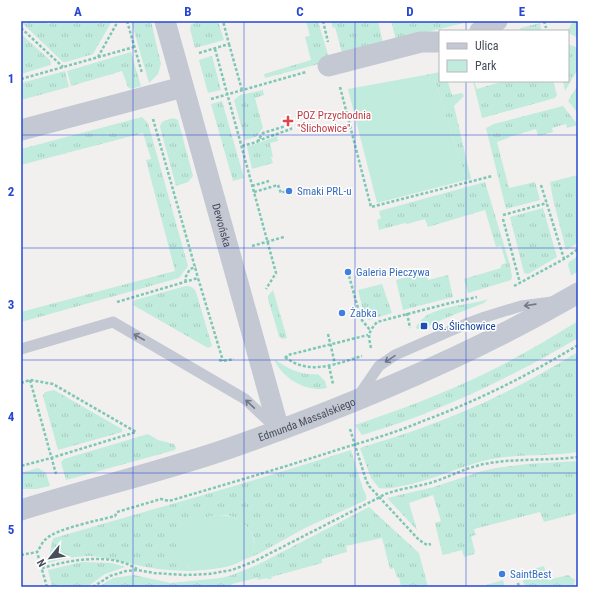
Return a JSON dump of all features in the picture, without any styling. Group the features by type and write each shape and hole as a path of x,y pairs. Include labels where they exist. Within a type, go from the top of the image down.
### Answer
{"street":[{"name":"Dewońska","path":"165,21 279,430"},
{"path":"482,30 497,21"},
{"path":"331,65 421,42 439,42"},
{"path":"21,130 183,87"},
{"name":"Edmunda Massalskiego","path":"21,510 207,455 354,402 431,369 513,329 573,296"}],"lane":[{"path":"354,402 379,366 395,355 466,324 498,313 521,306 573,296"},
{"path":"21,348 113,322 244,399 279,430"}],"path":[{"path":"98,58 118,21"},
{"path":"126,21 143,77"},
{"path":"223,21 242,90"},
{"path":"323,21 327,37"},
{"path":"544,21 546,28"},
{"path":"21,28 63,67"},
{"path":"193,55 229,44"},
{"path":"21,79 134,47"},
{"path":"215,48 276,273 265,290"},
{"path":"206,100 331,65 371,207 492,176"},
{"path":"152,115 223,361"},
{"path":"242,146 291,129 288,121"},
{"path":"257,142 263,133 289,125"},
{"path":"252,186 268,181"},
{"path":"254,192 278,185 281,193 286,191"},
{"path":"541,185 564,259"},
{"path":"502,215 547,203"},
{"path":"503,219 520,283"},
{"path":"247,248 284,237"},
{"path":"509,288 578,250"},
{"path":"186,282 185,278 190,269 196,267"},
{"path":"349,276 361,319 370,330"},
{"path":"117,302 198,278"},
{"path":"371,347 368,335 370,330 377,322 407,313 484,296"},
{"path":"407,313 411,331"},
{"path":"328,334 335,364"},
{"path":"365,355 329,366 316,368 299,366 285,358 288,355 368,335"},
{"path":"21,555 37,552 45,539 70,528 115,516 117,512 161,499 169,501 382,436 453,409 546,365 578,345"},
{"path":"329,366 334,388"},
{"path":"21,383 30,380 53,384 136,432 21,466"},
{"path":"30,380 57,478"},
{"path":"349,426 369,486 419,540 427,545 431,544"},
{"path":"93,587 110,576 126,571 137,570 158,574 185,575 210,574 232,570 255,561 380,497 385,493 432,483 482,465 515,460 578,457"},
{"path":"68,523 70,528"},
{"path":"37,552 47,587"},
{"path":"42,568 71,561 90,559 115,561 131,566 137,570"},
{"path":"518,583 520,587"}],"green space":[{"path":"21,21 46,21 48,24 53,21 112,21 93,54 63,62"},
{"path":"131,21 151,21 161,64 158,74 149,83"},
{"path":"203,21 218,21 224,40 195,48 190,29 191,24"},
{"path":"306,21 318,21 330,61 265,78 264,74 311,60 305,37 310,36"},
{"path":"331,21 378,21 383,43 342,53 335,27 333,28"},
{"path":"391,21 471,21 396,40"},
{"path":"573,21 578,21 578,38 569,33 568,30"},
{"path":"540,23 541,30 521,30 520,28"},
{"path":"21,34 50,60 50,65 21,74"},
{"path":"569,44 578,48 578,69 565,91 563,82 569,82"},
{"path":"131,52 141,86 131,89 128,87 122,71 71,86 67,71"},
{"path":"212,56 221,90 208,93 199,60"},
{"path":"65,71 69,87 21,100 21,83"},
{"path":"439,72 439,82 448,82 452,95 462,93 464,96 454,106 471,179 466,180 435,81 425,75"},
{"path":"425,75 431,77 435,81 466,180 377,203 348,89"},
{"path":"473,82 477,89 501,82 553,82 557,95 555,98 482,118"},
{"path":"578,85 578,113 568,101"},
{"path":"263,90 264,95 255,98 263,128 256,137 245,140 234,100 240,95"},
{"path":"222,101 244,178 233,181 211,104"},
{"path":"563,106 578,125 567,128 566,124 552,128 553,132 538,136 536,129 497,142 509,188 535,182 540,200 506,209 486,128 494,124"},
{"path":"142,117 148,123 188,266 179,278 21,322 21,312 175,271 146,160 151,159 143,133 21,165 21,149"},
{"path":"173,118 178,120 193,176 188,182 176,186 160,127 163,122"},
{"path":"277,136 278,141 270,143 273,163 252,169 247,147"},
{"path":"578,175 578,243 566,250 550,182"},
{"path":"485,182 510,265 511,280 468,293 464,279 501,268 501,265 506,263 501,246 496,247 485,210 428,227 425,219 379,230 377,220 381,218 379,211"},
{"path":"543,208 557,257 528,274 524,273 510,217"},
{"path":"578,256 578,272 571,275 568,265 569,262"},
{"path":"426,272 428,280 448,275 453,297 403,310 396,280"},
{"path":"382,284 392,313 369,320 365,318 358,290"},
{"path":"186,286 192,287 196,292 212,346 208,348 133,305 135,300"},
{"path":"273,290 287,338 282,339 279,336 268,299 268,296"},
{"path":"488,299 484,303 421,329 417,329 416,327 429,314 439,310"},
{"path":"578,321 578,338 526,367 473,393 418,416 362,435 355,425 422,401 472,380 522,354"},
{"path":"578,352 578,452 506,457 483,461 419,482 391,488 379,488 371,478 360,448 444,420 484,403 541,374"},
{"path":"274,359 294,371 306,374 318,374 325,381 327,388 319,389 303,386 289,378"},
{"path":"54,390 122,429 122,432 58,450 43,396 45,392"},
{"path":"148,434 158,440 174,444 176,448 175,450 66,480 61,462 64,459"},
{"path":"351,450 363,489 366,494 366,500 305,528 260,553 246,559 252,552 254,546 253,535 250,530 241,521 235,518 225,515 214,515 186,527 187,566 193,571 140,566 90,556 69,558 48,563 52,541 54,538"},
{"path":"578,461 578,513 544,522 540,512 474,529 476,535 471,536 475,552 474,554 464,557 462,550 443,555 442,553 435,523 441,521 433,495 409,503 417,530 387,498 434,487 482,471 496,468 527,464"},
{"path":"38,468 46,473 50,486 36,489 21,489 21,473"},
{"path":"369,507 419,553 428,587 401,587 399,577 397,578 394,568 390,569 382,538 346,546 347,552 322,559 322,563 271,577 272,579 267,578 258,580 257,578 232,584 231,587 98,587 113,578 134,575 171,583 221,578 232,575 257,565"},
{"path":"217,515 235,518 246,525 253,537 253,549 245,559 233,565 193,571 179,554 176,540 179,533 194,522"},
{"path":"82,562 112,563 125,567 105,574 87,587 52,587 48,570"},
{"path":"544,566 548,580 568,575 575,580 575,587 526,587 523,582 524,579 522,574"},
{"path":"503,580 505,587 487,587 486,585"}],"place":[{"name":"POZ Przychodnia \"Ślichowice\"","path":"288,121"},
{"name":"Smaki PRL-u","path":"289,191"},
{"name":"Galeria Pieczywa","path":"348,272"},
{"name":"Żabka","path":"342,313"},
{"name":"Os. Ślichowice","path":"424,326"},
{"name":"SaintBest","path":"502,574"}]}
